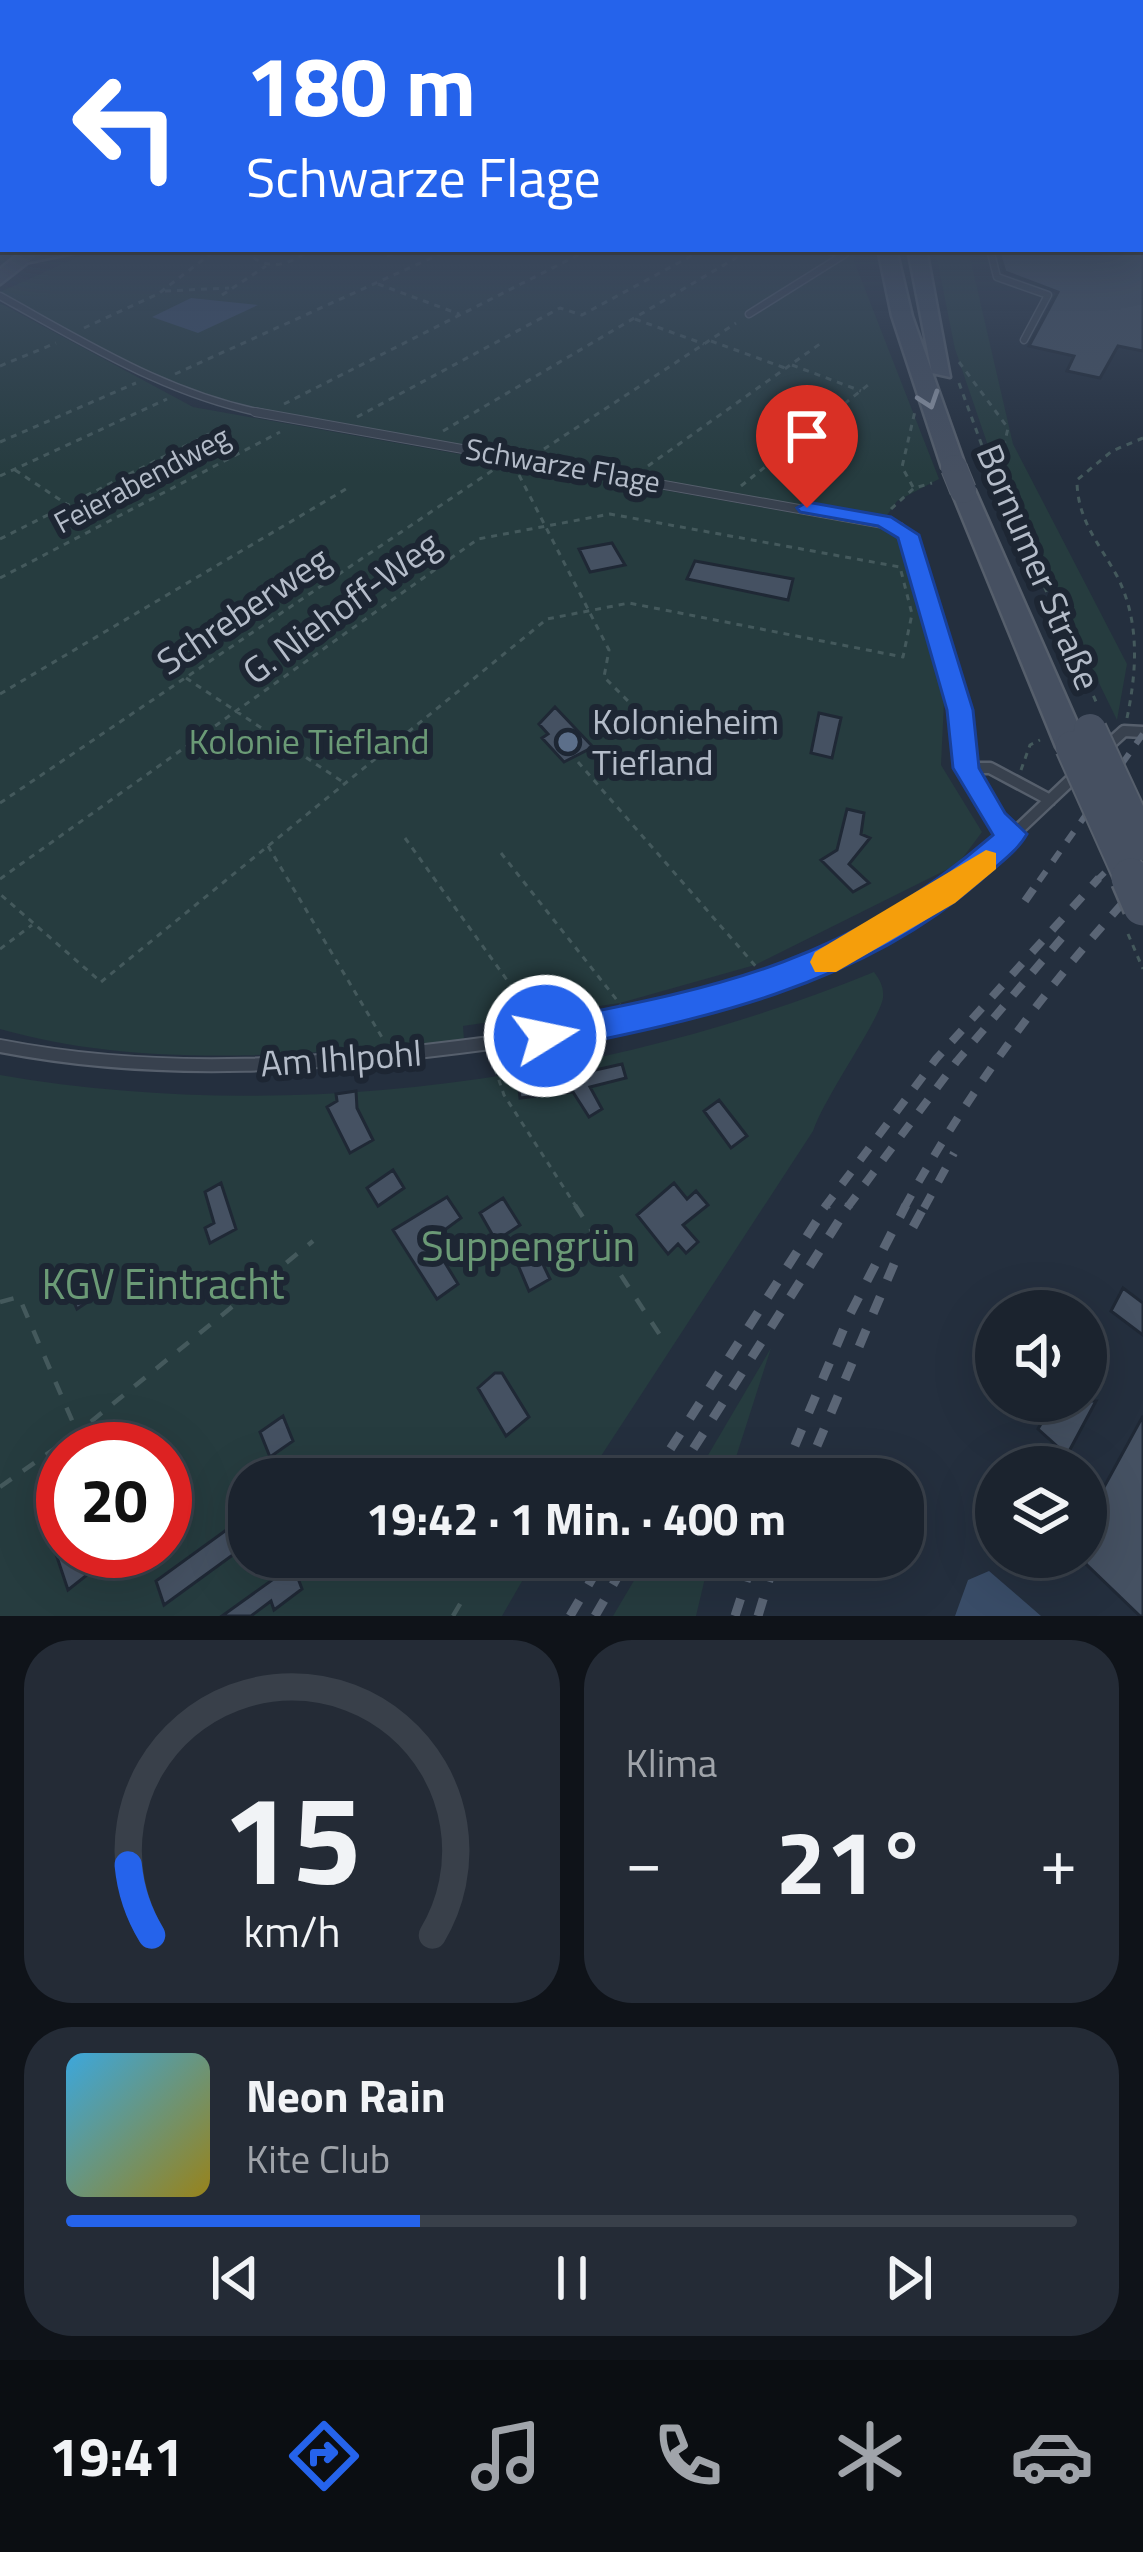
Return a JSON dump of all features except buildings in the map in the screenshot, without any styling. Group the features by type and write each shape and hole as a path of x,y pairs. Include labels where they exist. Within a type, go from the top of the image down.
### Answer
{"main road":[{"name":"Bornumer Straße","path":"906,324 972,471 1143,906"},
{"name":"Bornumer Straße","path":"929,324 972,471"},
{"name":"Bornumer Straße","path":"1079,734 1143,844"}],"lane":[{"name":"Schwarze Flage","path":"53,324 180,393 509,460 884,521"},
{"path":"1024,340 1032,324"},
{"path":"884,521 908,535 960,710 966,768 995,820 1013,834"},
{"path":"1124,731 1143,732"},
{"name":"Am Ihlpohl","path":"0,1046 45,1057 177,1066 394,1057 632,1020 770,986 865,941 944,894 1124,731"},
{"path":"966,768 990,768 1050,800"}],"path":[{"path":"0,366 95,324"},
{"path":"0,442 281,324"},
{"path":"267,413 439,324"},
{"path":"340,427 530,324"},
{"path":"426,441 623,324"},
{"path":"653,324 785,368"},
{"path":"527,460 733,324"},
{"path":"632,478 824,341"},
{"path":"884,521 914,488 972,471 1008,444 1008,428 950,355 972,471 1079,734 1030,745 1018,779"},
{"path":"790,364 861,391"},
{"path":"730,495 868,385"},
{"path":"0,476 180,393"},
{"path":"914,488 902,466 913,413 919,409"},
{"name":"Feierabendweg","path":"0,578 303,420"},
{"path":"0,538 211,433"},
{"path":"1124,731 1138,664 1122,584 1075,508 1077,480 1112,451 1143,438"},
{"path":"509,460 610,650 604,676 642,715"},
{"name":"Schreberweg","path":"0,803 509,460"},
{"path":"14,470 68,505"},
{"path":"0,694 351,487"},
{"name":"G. Niehoff-Weg","path":"0,879 478,539 610,514 900,567 912,614 903,657 629,603 589,610"},
{"path":"0,894 101,982 547,619 589,610"},
{"path":"185,677 343,782"},
{"path":"578,762 770,986"},
{"path":"405,838 545,1036"},
{"path":"268,844 394,1057"},
{"path":"501,853 632,1020"},
{"path":"0,949 34,924"},
{"path":"487,1044 504,1094 660,1335"},
{"path":"91,1422 313,1241"},
{"path":"0,1302 19,1297 72,1422"},
{"path":"0,1486 36,1461"},
{"path":"453,1616 466,1594"}],"green space":[{"name":"Kolonie Tiefland","path":"0,324 40,324 193,407 895,531 944,702 941,765 982,832 958,864 755,965 620,1003 463,1026 464,1040 290,1054 172,1055 56,1042 0,1029"},
{"path":"57,324 879,324 939,479 897,501 883,521 211,404 157,382"},
{"path":"950,324 985,324 1013,444 1127,664 1117,720 999,478"},
{"path":"874,972 883,990 872,1024 813,1131 600,1458 228,1458 228,1578 524,1578 502,1616 0,1616 0,1075 109,1089 220,1095 332,1093 444,1084 665,1042"},
{"path":"771,1348 736,1458 706,1458"},
{"path":"636,1578 705,1578 696,1616 613,1616"}],"water":[{"path":"173,324 216,324 198,333"},
{"path":"997,1578 1041,1616 955,1616 968,1580"}],"railway":[{"path":"1039,881 1143,734"},
{"path":"1099,879 1143,835"},
{"path":"1025,901 1041,878"},
{"path":"824,1208 936,1059 1099,879"},
{"path":"904,1208 1013,1037 1143,881"},
{"path":"848,1207 957,1061 1066,933"},
{"path":"924,1208 954,1153"},
{"path":"664,1458 827,1205"},
{"path":"790,1458 849,1316 906,1205"},
{"path":"913,1227 925,1205"},
{"path":"687,1458 848,1207"},
{"path":"812,1458 894,1264"},
{"path":"570,1616 593,1578"},
{"path":"595,1616 617,1578"},
{"path":"735,1616 747,1578"},
{"path":"758,1616 770,1578"}],"slow traffic":[{"path":"825,962 944,894 986,861"}],"place":[{"name":"Kolonieheim Tiefland","path":"568,742"}],"route":[{"path":"545,1036 700,1006 810,970 968,878 1013,834 995,820 966,768 959,737 960,710 908,535 884,521 807,508"}],"park label":[{"name":"Suppengrün","path":"528,1246"},
{"name":"KGV Eintracht","path":"163,1284"}]}
